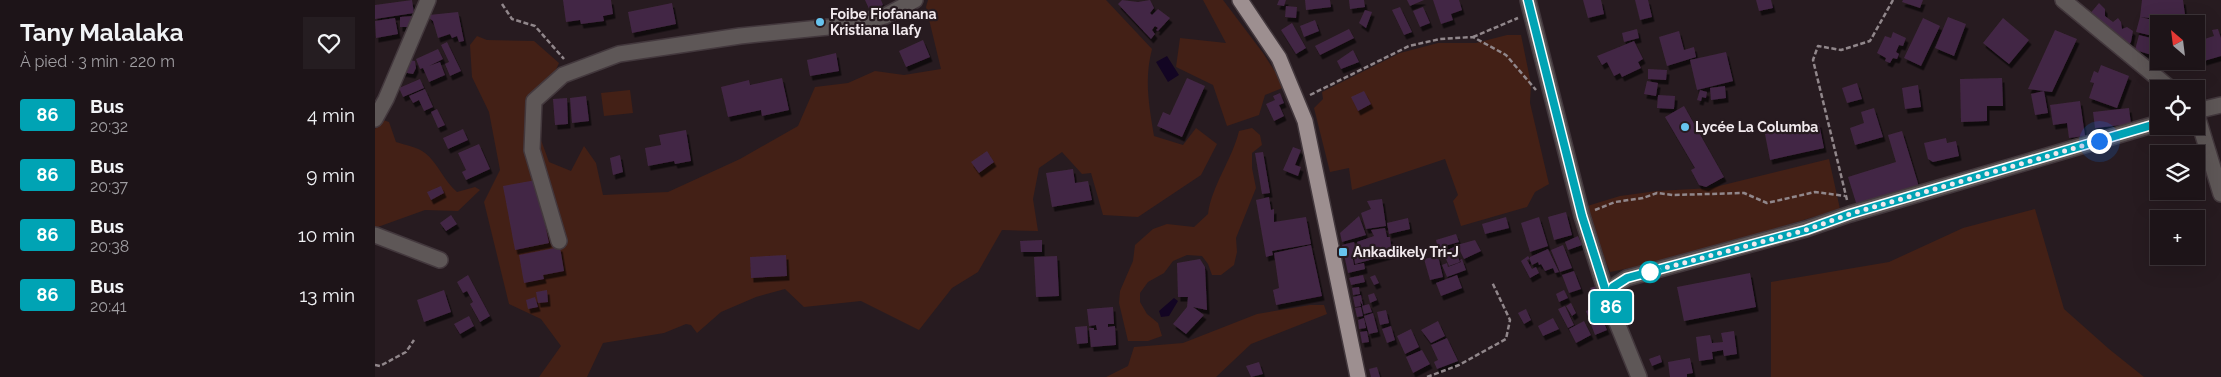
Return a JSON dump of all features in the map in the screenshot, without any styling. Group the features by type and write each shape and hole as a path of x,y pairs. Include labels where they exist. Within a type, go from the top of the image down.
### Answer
{"main road":[{"path":"1240,0 1279,58 1305,121 1358,377"}],"street":[{"path":"375,119 383,105 428,0"},
{"path":"559,241 532,150 534,101 563,74 619,54 739,36 849,25 885,16 915,0"},
{"path":"2063,0 2160,80"},
{"path":"1530,7 1582,216 1611,308 1639,377"},
{"path":"2205,109 2221,105"},
{"path":"1611,308 1613,287 1627,278 1806,230 1850,214 2150,126"},
{"path":"2203,135 2221,194"},
{"path":"375,235 440,260"}],"path":[{"path":"1850,214 1813,60 1818,46 1841,50 1870,41 1893,0"},
{"path":"502,4 512,19 535,26 565,59 570,72"},
{"path":"1297,101 1409,46 1440,39 1473,36 1530,7"},
{"path":"1473,36 1506,55 1541,97 1555,108"},
{"path":"1582,216 1615,202 1643,198 1657,193 1673,195 1744,193 1767,203 1815,192 1845,196"},
{"path":"1427,377 1459,366 1506,339 1510,320 1492,282"},
{"path":"375,365 380,366 406,352 414,340"}],"shaded area":[{"path":"928,0 1106,0 1152,49 1148,82 1154,136 1183,145 1196,128 1217,144 1201,175 1138,217 1103,215 1091,173 1082,174 1062,152 1039,168 1033,199 1038,231 1002,230 978,272 952,288 919,330 861,301 804,307 785,289 756,297 721,312 697,333 691,325 686,324 664,333 603,343 587,377 539,377 561,346 541,319 509,304 484,202 500,170 489,112 472,77 470,45 477,36 487,40 534,41 559,63 542,101 541,140 549,162 571,171 584,146 596,163 603,195 668,192 740,159 798,126 815,87 848,83 875,71 904,75 941,69 926,7"},
{"path":"1203,0 1223,0 1263,53 1285,87 1265,95 1259,115 1227,126 1213,85 1176,67 1180,38 1226,43"},
{"path":"1507,35 1521,35 1531,84 1530,103 1549,184 1535,192 1527,207 1461,226 1453,201 1458,195 1445,159 1352,190 1349,168 1330,172 1314,108 1323,99 1322,92 1400,53 1438,43 1476,43"},
{"path":"1167,56 1179,75 1168,82 1156,62"},
{"path":"630,90 633,113 604,116 601,93"},
{"path":"383,120 389,122 396,142 422,151 430,157 457,192 475,187 480,190 458,211 425,210 375,228 375,129"},
{"path":"1252,128 1260,135 1262,145 1252,153 1252,168 1256,188 1236,238 1237,252 1234,265 1221,275 1212,275 1208,264 1202,256 1187,255 1173,261 1164,273 1148,282 1140,293 1140,302 1147,314 1158,323 1162,336 1148,341 1128,341 1119,303 1120,291 1133,261 1135,245 1153,229 1167,224 1194,227 1208,214 1210,203 1239,131"},
{"path":"1829,159 1840,209 1675,259 1610,272 1584,207 1620,196 1657,191 1711,188"},
{"path":"2035,209 2064,309 2144,377 1771,377 1771,282 1889,262 1963,228"},
{"path":"1174,298 1178,301 1169,316 1161,317 1159,311"},
{"path":"1310,305 1324,305 1327,314 1251,344 1216,377 1106,377 1128,366 1134,347 1183,343 1257,314"}],"building":[{"path":"412,0 414,13 375,19 375,5"},
{"path":"563,0 611,0 613,14 603,16 604,21 581,24 580,20 566,22"},
{"path":"865,0 881,0 883,5 870,11"},
{"path":"1122,0 1138,2 1150,0 1154,8 1150,13 1152,15 1158,9 1170,18 1158,31 1156,30 1158,28 1155,26 1152,30 1155,34 1151,39 1118,4"},
{"path":"1279,0 1286,0 1284,6 1277,5"},
{"path":"1305,0 1330,0 1331,7 1306,10"},
{"path":"1349,0 1364,0 1365,7 1350,9"},
{"path":"1407,0 1424,0 1410,6"},
{"path":"1433,0 1459,0 1462,10 1451,14 1453,20 1441,24"},
{"path":"1583,0 1601,0 1604,14 1588,18"},
{"path":"1635,0 1648,0 1652,17 1640,20"},
{"path":"1756,0 1771,0 1773,8 1759,11"},
{"path":"1903,0 1923,0 1920,8 1902,2"},
{"path":"2142,0 2183,0 2185,15 2150,15 2150,18 2140,17"},
{"path":"672,3 676,24 632,33 628,12"},
{"path":"2099,3 2105,9 2105,16 2113,22 2118,18 2122,29 2127,27 2133,31 2131,42 2127,48 2088,16"},
{"path":"1286,6 1297,7 1296,18 1285,17"},
{"path":"1400,7 1412,32 1404,35 1392,10"},
{"path":"1423,7 1430,23 1420,27 1413,11"},
{"path":"1365,10 1372,12 1366,28 1359,23"},
{"path":"458,12 464,41 459,42 457,36 452,38 450,34 438,38 433,21 429,18 429,15"},
{"path":"413,16 413,27 400,27 400,17"},
{"path":"1948,17 1966,24 1954,56 1935,48"},
{"path":"2140,17 2150,19 2150,35 2136,32"},
{"path":"395,18 398,34 376,38 375,21"},
{"path":"1923,18 1940,26 1921,66 1904,58"},
{"path":"2003,18 2029,40 2009,64 1983,43"},
{"path":"1315,20 1319,31 1304,37 1300,26"},
{"path":"1292,23 1306,48 1296,54 1281,30"},
{"path":"1349,29 1354,38 1320,55 1315,46"},
{"path":"1637,29 1639,38 1624,42 1622,33"},
{"path":"2218,29 2221,38 2221,56 2205,61 2205,39 2214,36 2212,30"},
{"path":"2055,30 2077,39 2052,92 2028,89"},
{"path":"1679,31 1684,50 1694,47 1696,57 1667,66 1659,37"},
{"path":"1893,32 1906,38 1903,46 1899,45 1896,52 1899,54 1897,59 1893,58 1890,63 1885,61 1886,58 1877,53 1885,36 1891,38"},
{"path":"2139,35 2150,38 2150,54 2135,50"},
{"path":"923,40 930,57 906,67 899,51"},
{"path":"1634,41 1643,59 1638,62 1641,68 1622,77 1620,73 1614,76 1607,62 1602,65 1597,56"},
{"path":"447,42 461,71 450,76 445,64 449,62 441,45"},
{"path":"438,49 443,59 429,66 440,62 445,75 429,82 423,68 420,69 416,59"},
{"path":"1353,50 1359,62 1341,69 1337,61"},
{"path":"1726,52 1733,81 1697,90 1690,60"},
{"path":"836,53 839,71 810,76 807,60"},
{"path":"408,60 415,61 416,68 413,74 402,72"},
{"path":"2101,65 2129,76 2117,108 2089,98 2094,83 2090,82 2094,71 2098,73"},
{"path":"1648,69 1667,70 1666,80 1648,79"},
{"path":"782,78 789,110 762,116 761,110 728,117 721,87 749,80 750,85"},
{"path":"1187,78 1205,86 1182,137 1157,126 1163,112 1170,115"},
{"path":"2002,78 2003,106 1987,106 1987,121 1961,122 1960,79"},
{"path":"420,79 424,88 403,97 399,88"},
{"path":"1647,81 1658,83 1656,96 1644,94"},
{"path":"1857,83 1862,99 1847,103 1842,88"},
{"path":"1918,85 1921,107 1905,109 1902,88"},
{"path":"1725,86 1726,98 1711,100 1710,88"},
{"path":"425,89 433,107 424,111 419,100 413,103 409,96"},
{"path":"1700,90 1707,92 1706,98 1702,97 1701,101 1697,100"},
{"path":"1364,91 1371,104 1358,111 1351,97"},
{"path":"2044,91 2048,113 2035,115 2031,94"},
{"path":"1280,93 1284,103 1279,105 1284,116 1274,121 1266,104 1275,100 1273,96"},
{"path":"1658,95 1675,96 1674,109 1657,108"},
{"path":"586,96 589,121 572,123 570,98"},
{"path":"567,98 568,124 555,125 553,99"},
{"path":"2080,101 2085,136 2069,138 2067,123 2053,125 2050,105"},
{"path":"1684,106 1724,177 1706,187 1699,185 1691,170 1695,168 1665,117"},
{"path":"1874,108 1883,137 1855,145 1850,128 1864,123 1861,112"},
{"path":"2129,108 2131,124 2095,128 2093,112"},
{"path":"437,109 445,125 438,128 431,112"},
{"path":"1819,123 1824,148 1770,160 1765,134"},
{"path":"463,129 468,140 448,149 443,138"},
{"path":"686,130 691,161 675,164 674,161 648,166 645,148 661,145 659,135"},
{"path":"1902,131 1920,190 1858,209 1848,177 1896,162 1888,135"},
{"path":"1946,138 1947,143 1956,141 1959,156 1933,162 1928,159 1924,143"},
{"path":"479,144 490,169 466,180 462,172 466,170 458,153"},
{"path":"1293,147 1301,150 1295,165 1301,167 1298,176 1283,170"},
{"path":"987,151 994,162 979,173 971,162"},
{"path":"1263,152 1270,193 1262,194 1255,153"},
{"path":"620,155 623,172 613,175 610,158"},
{"path":"1073,169 1075,183 1088,181 1092,200 1052,207 1046,173"},
{"path":"536,180 549,243 515,250 503,186"},
{"path":"441,186 444,193 431,200 427,192"},
{"path":"1269,197 1271,210 1274,209 1274,222 1306,217 1311,244 1272,251 1273,255 1266,257 1256,200"},
{"path":"1382,199 1386,226 1366,229 1361,213 1371,209 1367,201"},
{"path":"1566,212 1572,235 1554,240 1548,217"},
{"path":"451,215 457,224 446,231 440,223"},
{"path":"1359,216 1366,235 1342,242 1340,233"},
{"path":"1506,217 1509,228 1485,234 1482,224"},
{"path":"1539,217 1548,246 1530,252 1521,223"},
{"path":"1408,218 1410,229 1389,234 1387,223"},
{"path":"1385,228 1387,237 1390,237 1392,254 1355,264 1354,255 1360,253 1357,242 1374,236 1371,230"},
{"path":"1456,234 1459,242 1438,248 1436,240"},
{"path":"1578,236 1582,245 1568,250 1565,242"},
{"path":"1042,240 1042,252 1021,252 1020,241"},
{"path":"1475,240 1481,251 1464,259 1457,245"},
{"path":"1354,242 1357,253 1352,254 1354,265 1364,263 1365,269 1348,273 1342,245"},
{"path":"1311,245 1322,296 1276,305 1273,290 1279,288 1274,253"},
{"path":"1563,245 1572,268 1560,272 1551,250"},
{"path":"560,247 564,271 543,275 544,279 524,283 519,255"},
{"path":"1454,247 1460,262 1449,266 1443,252"},
{"path":"1548,249 1559,272 1555,273 1553,268 1545,271 1538,262 1532,265 1530,257"},
{"path":"786,255 787,276 751,278 750,257"},
{"path":"1057,256 1059,296 1036,297 1034,257"},
{"path":"1438,256 1443,277 1430,280 1424,259"},
{"path":"1528,256 1530,259 1527,260 1532,269 1536,267 1539,273 1530,278 1521,261"},
{"path":"1200,259 1205,267 1207,310 1193,307 1204,315 1186,334 1173,324 1187,307 1188,297 1178,297 1177,263"},
{"path":"1462,259 1466,270 1447,277 1442,265 1447,263 1448,267 1461,262 1460,260"},
{"path":"1574,271 1581,289 1569,293 1562,275"},
{"path":"1750,273 1756,307 1684,321 1677,287"},
{"path":"468,275 490,316 480,322 470,304 473,302 467,291 463,293 457,282"},
{"path":"1363,275 1365,282 1351,285 1349,278"},
{"path":"1375,275 1379,283 1374,285 1370,277"},
{"path":"1457,275 1462,288 1441,296 1436,283"},
{"path":"1596,286 1599,293 1593,295 1590,288"},
{"path":"1359,287 1360,294 1353,295 1352,288"},
{"path":"444,290 451,312 424,322 417,300"},
{"path":"547,290 548,302 538,303 536,292"},
{"path":"1564,290 1568,298 1559,302 1556,294"},
{"path":"1374,293 1377,300 1370,303 1368,295"},
{"path":"1361,295 1363,306 1360,301 1361,306 1355,307 1353,297"},
{"path":"535,297 538,307 528,309 526,300"},
{"path":"1571,303 1576,313 1572,316 1566,306"},
{"path":"1369,304 1372,312 1364,314 1362,306"},
{"path":"1565,306 1574,325 1568,328 1558,309"},
{"path":"1597,306 1607,330 1595,335 1586,311"},
{"path":"1113,307 1114,324 1108,324 1108,327 1115,326 1116,345 1091,347 1089,328 1097,330 1096,325 1089,326 1087,309"},
{"path":"1361,307 1363,316 1357,317 1355,308"},
{"path":"1526,309 1531,320 1524,324 1518,313"},
{"path":"1386,310 1389,323 1380,325 1377,312"},
{"path":"1373,313 1378,332 1369,334 1364,316"},
{"path":"469,316 474,326 460,334 454,324"},
{"path":"1364,318 1366,328 1359,329 1358,320"},
{"path":"1553,318 1559,329 1543,336 1538,326"},
{"path":"1438,321 1445,336 1431,343 1421,330"},
{"path":"1584,321 1591,335 1576,343 1569,329"},
{"path":"1087,326 1088,343 1077,344 1075,327"},
{"path":"1391,326 1395,340 1387,343 1382,329"},
{"path":"1411,329 1419,347 1405,354 1397,336"},
{"path":"1367,331 1369,342 1362,343 1360,332"},
{"path":"1734,331 1737,354 1724,356 1723,350 1712,352 1713,359 1699,361 1696,337 1710,335 1712,343 1723,342 1721,333"},
{"path":"1447,338 1458,361 1437,369 1434,362 1438,360 1431,345"},
{"path":"1422,350 1430,364 1413,373 1406,357"},
{"path":"1660,355 1662,362 1652,366 1649,359"},
{"path":"1690,358 1693,373 1687,374 1687,377 1670,377 1668,362"},
{"path":"1259,362 1263,374 1251,377 1246,366"},
{"path":"1377,367 1380,377 1371,377 1369,369"}],"bus line":[{"name":"86","path":"1528,0 1582,216 1611,308 1613,287 1627,278 1806,230 1850,214 2150,126"}],"place":[{"name":"Foibe Fiofanana Kristiana Ilafy","path":"820,22"},
{"name":"Lycée La Columba","path":"1685,127"},
{"name":"Ankadikely Tri-J","path":"1343,252"}],"route":[{"path":"1650,272 1806,230 1850,214 2099,141"}]}
